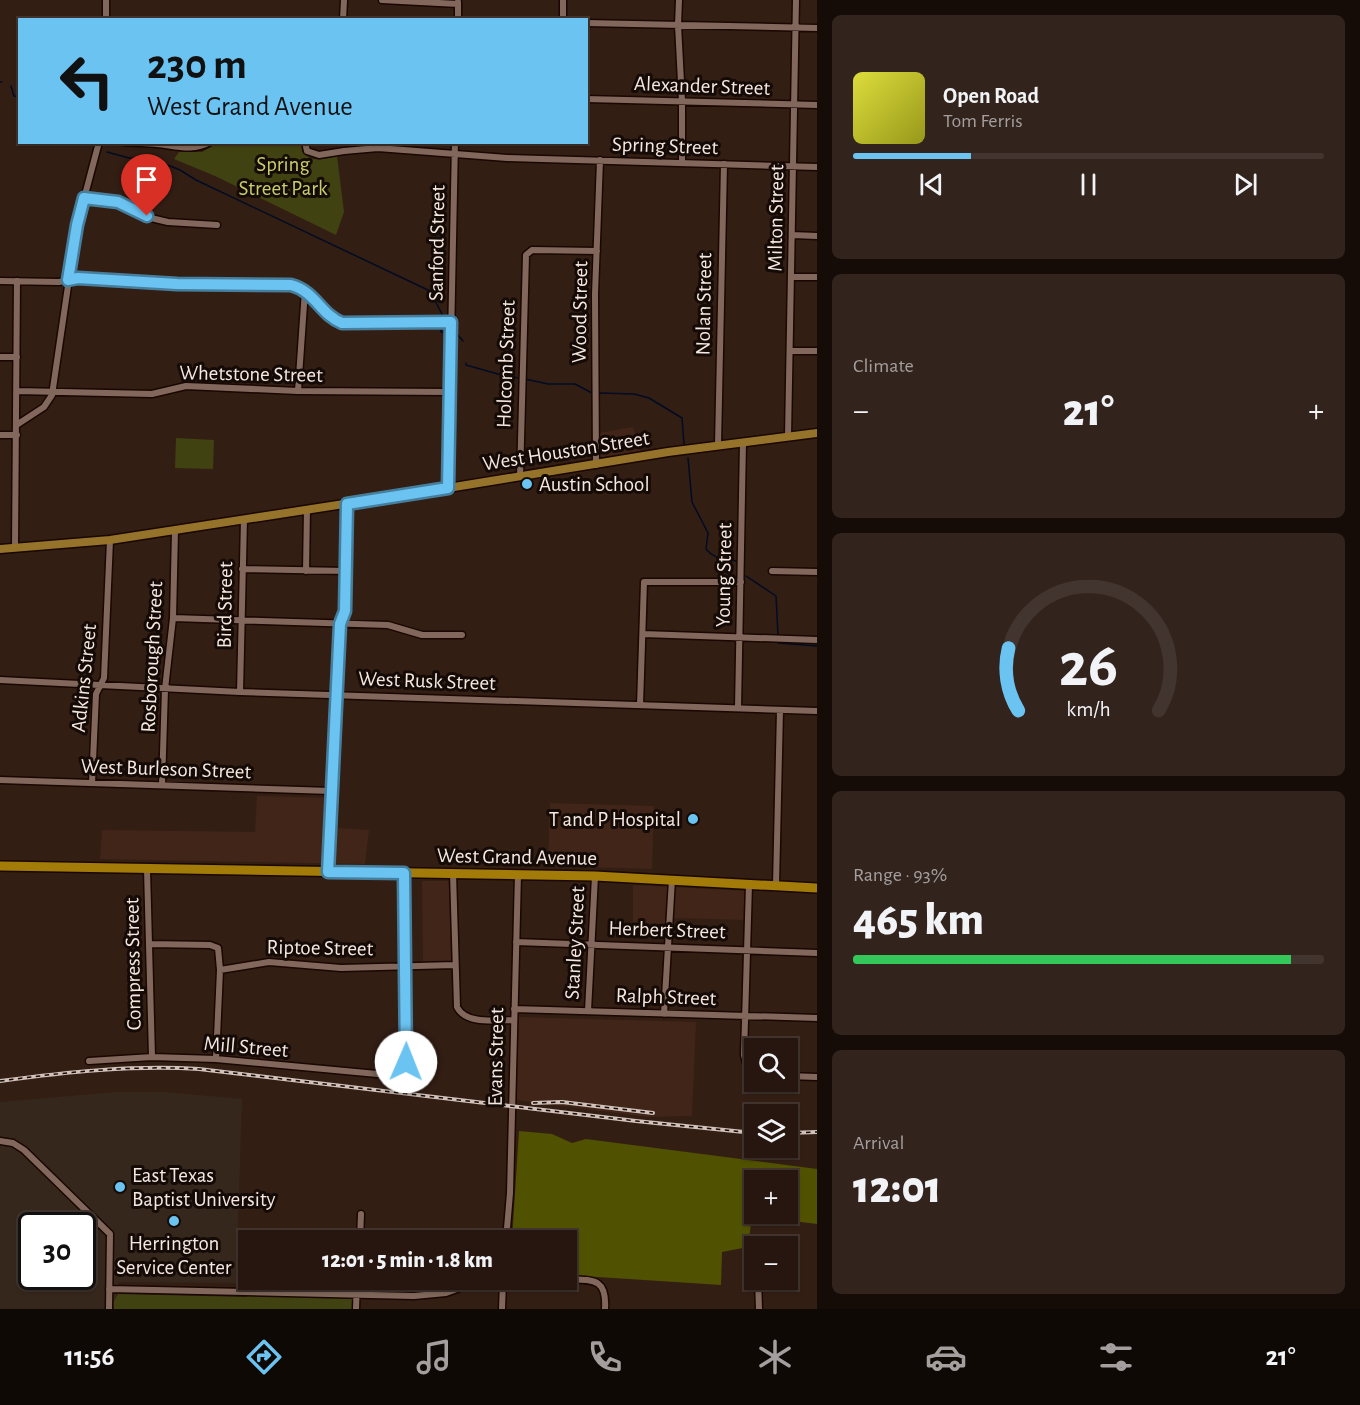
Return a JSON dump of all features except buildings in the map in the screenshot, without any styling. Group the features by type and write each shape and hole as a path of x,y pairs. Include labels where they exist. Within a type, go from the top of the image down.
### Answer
{"highway":[{"name":"West Grand Avenue","path":"0,866 595,876 817,888"}],"main road":[{"name":"West Houston Street","path":"0,549 110,540 175,531 718,445 817,433"}],"street":[{"path":"106,0 106,18"},
{"path":"343,18 344,0"},
{"path":"382,0 458,2 460,18"},
{"path":"563,0 563,18"},
{"path":"679,0 682,163"},
{"name":"Milton Street","path":"788,436 796,0"},
{"path":"588,23 817,28"},
{"name":"Alexander Street","path":"588,99 817,105"},
{"path":"18,424 44,408 50,399 77,225 98,144"},
{"path":"154,144 188,148 206,144"},
{"name":"Spring Street","path":"305,144 307,151 314,155 378,148 507,158 817,167"},
{"path":"343,144 344,151"},
{"name":"Sanford Street","path":"448,488 455,144"},
{"name":"Wood Street","path":"596,465 595,301 600,160"},
{"name":"Nolan Street","path":"718,445 723,164"},
{"path":"84,198 118,202 152,218 168,222 217,225"},
{"path":"792,235 817,236"},
{"name":"Holcomb Street","path":"520,477 525,282 528,253 532,250 597,251"},
{"path":"792,277 817,277"},
{"path":"0,281 78,278 177,284 285,285 305,290 332,318 342,323 451,322"},
{"path":"15,547 18,435 17,281"},
{"path":"298,391 305,290"},
{"path":"790,351 817,351"},
{"path":"0,357 17,357"},
{"name":"Whetstone Street","path":"17,391 152,394 186,386 298,391 450,392"},
{"path":"0,435 18,435"},
{"name":"Young Street","path":"738,708 743,442"},
{"path":"328,872 340,624 345,611 347,504"},
{"path":"306,571 307,509"},
{"name":"Bird Street","path":"240,692 244,519"},
{"name":"Rosborough Street","path":"162,785 165,689 173,618 175,531"},
{"name":"Adkins Street","path":"92,783 96,694 104,678 110,540"},
{"path":"242,569 346,571"},
{"path":"772,571 817,572"},
{"path":"640,705 644,582 741,582"},
{"path":"173,618 393,626 426,635 462,635"},
{"path":"643,634 817,640"},
{"name":"West Rusk Street","path":"0,680 240,692 817,711"},
{"path":"776,885 780,710"},
{"name":"West Burleson Street","path":"0,780 331,791"},
{"name":"Compress Street","path":"147,869 152,1057"},
{"path":"404,873 405,965"},
{"path":"453,873 459,1011 473,1019 514,1020"},
{"name":"Evans Street","path":"507,1230 510,1193 518,874"},
{"name":"Stanley Street","path":"588,1011 595,876"},
{"path":"664,1014 672,879"},
{"path":"744,1038 749,884"},
{"name":"Herbert Street","path":"516,942 817,953"},
{"path":"149,944 215,946 220,954 216,1059"},
{"name":"Riptoe Street","path":"220,970 270,962 341,968 456,964"},
{"name":"Mill Street","path":"89,1061 152,1057 216,1059 388,1075 399,1071 406,1062 405,965"},
{"name":"Ralph Street","path":"514,1009 817,1018"},
{"path":"798,1076 817,1077"},
{"path":"0,1141 14,1143 24,1150 110,1234 109,1309"},
{"path":"360,1230 361,1214"},
{"path":"577,1280 593,1281 603,1286 606,1292 606,1309"},
{"path":"109,1289 433,1295 454,1290"},
{"path":"356,1290 356,1309"},
{"path":"502,1309 503,1290"},
{"path":"758,1290 759,1309"}],"shaded area":[{"path":"633,427 641,454 593,461 593,434"},
{"path":"257,796 337,798 336,828 369,830 365,864 100,859 102,830 255,832"},
{"path":"550,803 654,806 652,869 548,866"},
{"path":"422,881 453,881 453,962 423,963"},
{"path":"633,885 748,891 747,920 674,918 673,925 633,922"},
{"path":"518,1017 696,1022 692,1116 648,1117 515,1100"},
{"name":"East Texas Baptist University","path":"117,1092 164,1092 242,1099 236,1283 119,1282 114,1309 0,1309 0,1102"},
{"path":"519,1131 552,1134 572,1143 586,1139 817,1169 817,1224 798,1222 798,1170 744,1170 744,1224 751,1224 749,1236 744,1236 744,1248 722,1252 721,1285 577,1276 577,1230 513,1230"}],"green space":[{"name":"Spring Street Park","path":"216,144 301,144 302,152 310,158 337,156 344,212 336,235 215,176 174,159 179,152 202,152"},
{"path":"176,438 214,440 213,469 175,468"},
{"path":"247,1290 353,1290 352,1309 114,1309 114,1301 118,1294 247,1297"}],"waterway":[{"path":"11,86 14,96 18,97"},
{"path":"107,152 129,158 150,158 180,170 196,180 430,291 443,316"},
{"path":"441,329 441,332 444,332"},
{"path":"457,334 463,341"},
{"path":"466,363 466,365 518,378"},
{"path":"525,379 548,384 575,384 592,393"},
{"path":"600,393 634,394 649,398 682,418 684,444"},
{"path":"688,458 692,502 708,533 706,549 714,556 738,562"},
{"path":"746,576 776,596 778,635"},
{"path":"778,643 817,646"}],"railway":[{"path":"0,1081 100,1070 199,1069 744,1132"},
{"path":"533,1103 562,1102 653,1113"},
{"path":"798,1133 817,1132"}],"place":[{"name":"Austin School","path":"527,484"},
{"name":"T and P Hospital","path":"693,819"},
{"name":"East Texas Baptist University","path":"120,1187"},
{"name":"Herrington Service Center","path":"174,1221"}],"route":[{"path":"147,216 118,202 84,198 68,280 78,278 177,284 291,285 305,290 332,318 346,324 451,322 448,488 347,504 345,611 340,624 328,872 404,873 406,1062"}]}
